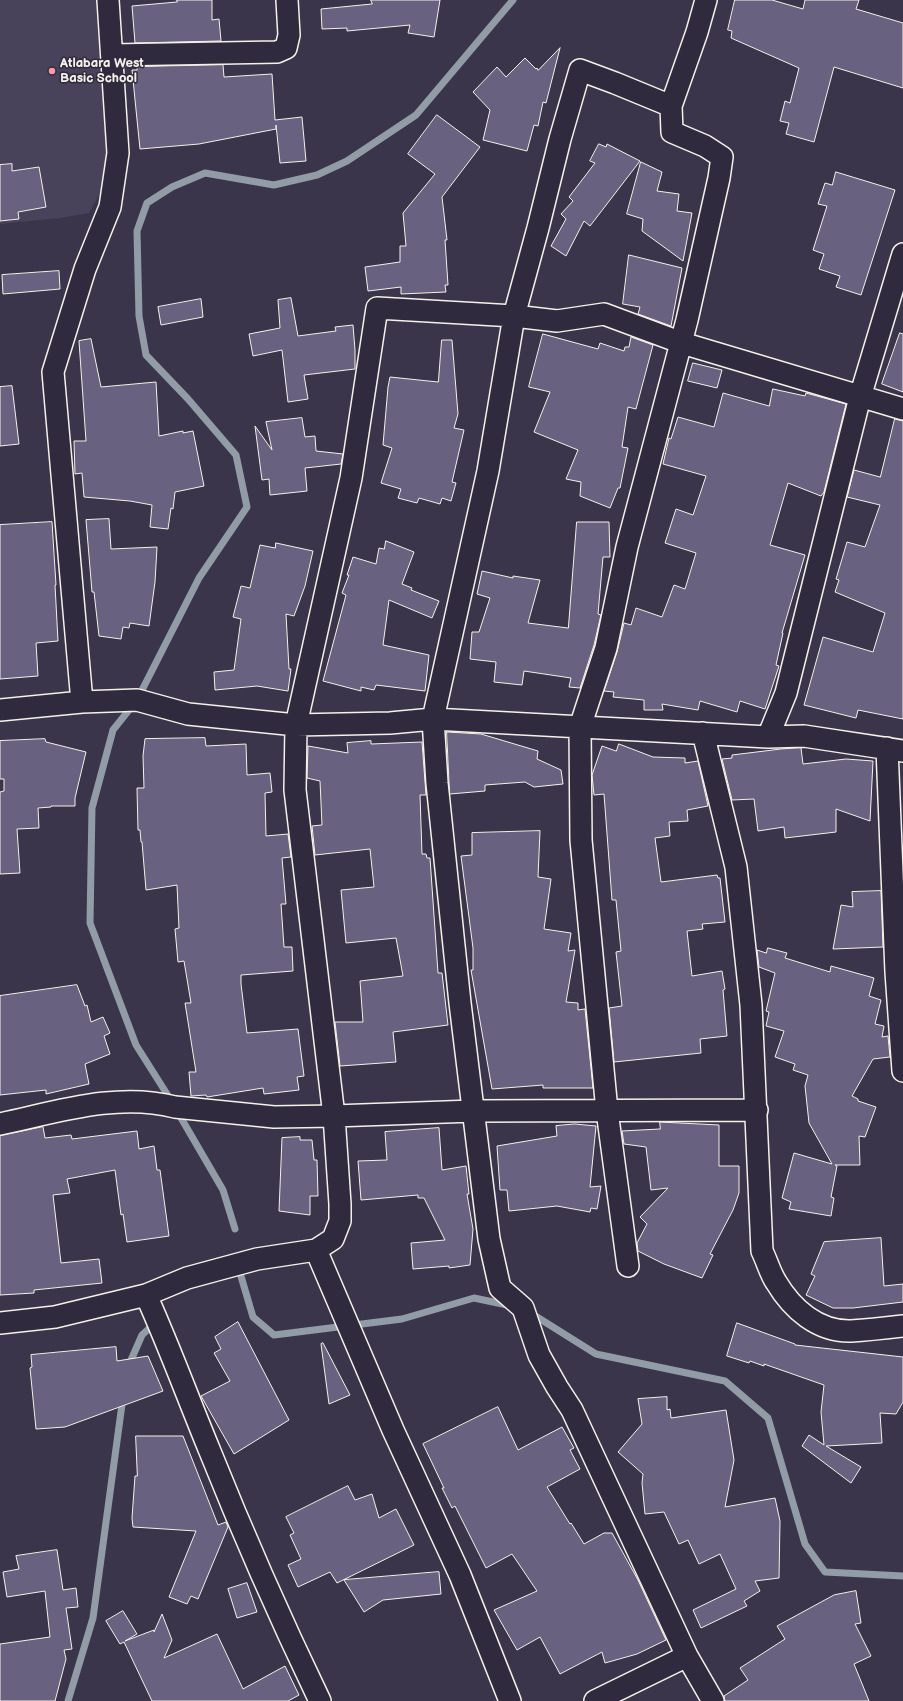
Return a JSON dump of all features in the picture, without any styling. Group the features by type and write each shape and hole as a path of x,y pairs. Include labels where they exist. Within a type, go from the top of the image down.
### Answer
{"street":[{"path":"82,702 53,372 85,269 112,199 118,152 113,56 108,0"},
{"path":"113,56 277,52 286,48 289,36 287,0"},
{"path":"628,1266 607,1111 581,840 580,727 606,648 627,547 682,343 720,178 722,157 705,146 672,132 671,106 697,32 706,0"},
{"path":"671,106 615,82 580,70 560,138 538,228 514,316 488,470 433,719 438,790 473,1111 489,1239 500,1288 523,1308 539,1355 572,1410 687,1656 713,1701"},
{"path":"768,737 786,693 860,397 903,254"},
{"path":"0,1323 55,1317 146,1295 187,1278 256,1259 316,1250 333,1239 340,1221 334,1116 295,790 296,725 351,478 377,308 514,316 557,321 604,314 682,343 903,409"},
{"path":"0,710 82,702 137,700 188,714 296,725 390,723 433,719 768,737 804,736 895,750 896,964 903,1072"},
{"path":"703,733 736,866 751,1005 757,1110 762,1251 775,1281 792,1304 809,1319 828,1327 850,1331 903,1326"},
{"path":"0,1124 82,1107 129,1101 159,1103 175,1107 274,1117 473,1111 757,1110"},
{"path":"316,1250 393,1430 460,1575 510,1701"},
{"path":"146,1295 165,1336 209,1450 276,1609 320,1701"},
{"path":"596,1701 687,1656"}],"shaded area":[{"name":"Atlabara West Basic School","path":"0,0 100,0 108,142 103,188 89,213 60,218 0,224"}],"building":[{"path":"177,0 212,0 212,20 219,19 221,41 135,43 132,6 177,2"},
{"path":"371,0 440,0 434,37 408,33 410,25 347,31 347,28 322,29 321,9 372,4"},
{"path":"735,0 772,0 803,9 805,0 859,0 856,9 903,23 903,88 834,67 814,142 786,134 789,123 780,121 785,101 790,103 799,68 731,38 732,31 728,30"},
{"path":"560,48 546,103 543,102 538,126 534,125 527,151 483,140 490,110 473,92 497,67 506,77 525,58 538,70"},
{"path":"223,65 224,77 272,74 275,120 302,117 306,161 280,163 276,125 276,129 199,144 140,149 132,70 137,70 137,67"},
{"path":"437,115 480,147 442,197 447,240 445,240 448,285 445,285 446,292 401,294 401,287 368,291 365,267 400,262 400,246 406,246 403,213 435,174 408,154"},
{"path":"599,144 606,147 607,144 640,161 590,226 584,221 566,256 551,246 566,219 561,214 573,201 569,197 595,163 590,161"},
{"path":"641,162 662,172 657,191 679,194 677,211 692,213 683,261 642,231 643,219 627,214"},
{"path":"12,164 12,171 39,167 46,207 18,212 19,219 0,221 0,165"},
{"path":"836,172 895,190 861,295 836,287 840,276 819,269 824,254 813,250 827,206 818,204 825,183 832,185"},
{"path":"629,255 682,268 671,326 638,314 640,307 623,304"},
{"path":"59,271 60,289 3,294 2,275"},
{"path":"291,298 298,336 336,331 335,327 353,325 355,369 304,375 308,399 288,402 282,350 253,356 249,334 280,328 278,300"},
{"path":"201,299 203,317 161,325 158,307"},
{"path":"900,333 903,334 903,392 882,384"},
{"path":"543,334 598,349 600,343 624,351 625,347 629,347 631,337 653,345 636,409 628,407 622,447 628,448 620,488 618,488 610,508 580,496 581,482 566,479 578,450 534,432 550,392 529,387"},
{"path":"91,339 101,387 156,382 159,436 183,431 183,433 193,431 204,486 175,492 168,529 150,527 152,505 130,501 84,497 82,473 75,474 74,441 86,441 79,341"},
{"path":"442,340 452,340 458,414 454,428 464,430 452,482 456,483 451,501 442,498 440,504 419,498 417,503 398,498 401,489 381,483 392,448 383,445 388,387 390,377 438,382"},
{"path":"693,363 722,370 717,388 688,381"},
{"path":"12,386 19,444 0,446 0,387"},
{"path":"773,389 805,396 806,393 846,404 824,492 821,496 788,483 770,545 805,555 782,633 776,665 779,666 765,709 740,701 737,712 700,701 698,710 662,704 663,710 644,710 644,700 613,697 614,692 604,691 617,652 624,623 631,625 636,608 662,617 674,585 685,589 696,553 665,543 676,509 693,515 706,476 663,464 669,438 671,439 678,417 714,427 723,393 769,406"},
{"path":"302,418 305,437 315,436 316,451 343,454 341,464 305,468 307,491 270,495 269,479 262,480 255,426 272,450 266,422"},
{"path":"895,419 903,421 903,719 858,710 856,718 804,705 823,637 873,652 885,613 835,592 839,580 836,579 847,542 865,547 880,505 847,497 854,470 880,477"},
{"path":"109,519 111,549 157,547 155,582 149,626 130,623 129,628 123,627 121,639 99,636 94,592 92,592 86,520"},
{"path":"52,522 58,641 36,643 38,676 0,679 0,525"},
{"path":"577,522 609,522 610,557 603,557 598,614 601,615 594,645 580,688 569,687 571,678 524,671 522,685 494,682 496,662 470,659 472,632 479,632 490,598 477,594 482,571 513,578 513,576 540,580 528,623 568,628"},
{"path":"386,541 414,552 402,584 412,588 411,590 439,601 432,618 389,600 383,645 429,655 425,691 376,685 374,690 361,687 361,691 323,681 346,595 342,593 349,575 347,575 353,557 376,564 379,548 384,549"},
{"path":"276,543 313,551 305,586 294,616 286,614 289,669 291,669 288,691 257,686 215,690 214,672 234,670 241,619 233,617 241,586 250,588 260,545 275,548"},
{"path":"447,732 481,734 538,751 537,759 561,770 563,784 534,787 525,782 485,785 485,791 450,794"},
{"path":"205,738 206,746 246,744 247,775 270,773 272,792 265,793 266,836 288,834 291,857 282,858 286,904 281,904 284,947 292,947 293,971 241,975 241,984 247,1033 298,1029 304,1076 297,1077 299,1090 264,1094 263,1088 207,1097 206,1095 191,1096 189,1072 196,1072 185,1003 191,1003 184,961 178,962 175,929 179,928 177,885 146,890 142,842 140,830 138,830 137,788 144,788 143,756 145,739"},
{"path":"45,739 46,742 86,752 75,798 75,806 51,806 38,808 39,828 17,829 20,873 0,874 0,792 4,791 4,779 0,779 0,741"},
{"path":"371,741 371,744 422,742 426,795 420,795 422,854 426,854 427,858 430,858 438,973 442,973 448,1025 393,1032 396,1062 340,1066 335,1022 363,1022 360,981 403,976 396,938 346,943 341,890 374,887 370,849 315,855 312,826 322,825 320,781 307,778 308,746 348,753 347,743"},
{"path":"619,744 653,757 685,758 685,763 698,761 708,806 687,810 688,821 669,822 670,836 655,838 661,882 717,875 718,878 720,878 725,922 702,924 703,929 687,931 692,976 722,971 725,989 723,990 727,1036 700,1039 701,1053 614,1062 609,1008 622,1006 616,952 621,951 616,900 612,900 604,794 594,795 592,775 602,746 616,751"},
{"path":"801,748 803,764 846,759 873,761 870,821 836,809 836,832 785,838 784,827 758,831 754,799 732,800 722,759 732,758 732,755"},
{"path":"540,831 538,877 551,879 544,929 571,933 568,951 575,950 566,1002 578,1003 578,1010 585,1009 593,1088 543,1088 543,1085 492,1089 471,970 473,970 473,948 461,856 472,855 472,833"},
{"path":"881,891 883,947 833,949 841,905 853,907 852,892"},
{"path":"768,948 787,953 785,958 830,972 831,966 874,978 869,996 881,1000 875,1024 884,1026 882,1037 888,1036 890,1057 873,1059 852,1096 858,1099 858,1101 876,1107 865,1137 859,1136 860,1165 835,1165 837,1166 831,1197 834,1198 831,1216 789,1209 791,1202 782,1198 794,1153 832,1164 809,1123 805,1086 808,1075 793,1070 795,1064 775,1057 784,1031 766,1026 769,1012 766,1011 775,973 759,967 757,950 766,953"},
{"path":"77,985 85,1006 87,1005 91,1022 103,1017 110,1033 104,1036 110,1054 85,1064 89,1084 46,1094 46,1090 0,1095 0,996"},
{"path":"660,1122 719,1125 719,1166 739,1166 739,1193 733,1210 710,1254 713,1255 702,1278 664,1264 638,1251 637,1243 647,1224 640,1217 668,1188 651,1190 646,1147 624,1144 622,1131 660,1129"},
{"path":"575,1124 596,1126 590,1187 601,1186 597,1209 591,1208 590,1212 557,1206 509,1211 507,1190 500,1190 497,1146 557,1136 556,1126"},
{"path":"43,1127 45,1138 71,1135 72,1139 137,1131 139,1149 154,1146 157,1170 160,1170 169,1236 127,1242 123,1214 121,1215 115,1170 67,1179 70,1193 53,1195 61,1263 99,1259 102,1283 34,1290 34,1293 0,1295 0,1136"},
{"path":"439,1128 442,1170 466,1166 469,1194 467,1194 473,1229 470,1265 449,1268 449,1266 413,1269 411,1243 445,1240 424,1198 418,1198 418,1195 361,1200 358,1161 387,1160 385,1132"},
{"path":"300,1137 300,1140 312,1140 314,1160 317,1160 318,1196 310,1196 310,1215 279,1211 282,1138"},
{"path":"881,1238 884,1286 903,1284 903,1302 853,1308 833,1308 806,1295 815,1276 811,1274 824,1242"},
{"path":"238,1322 289,1420 234,1454 201,1396 230,1381 214,1353 221,1349 215,1337"},
{"path":"737,1323 795,1345 903,1357 903,1402 896,1414 880,1413 882,1443 826,1446 861,1467 851,1483 802,1446 809,1435 824,1445 821,1412 824,1385 764,1364 764,1366 750,1361 749,1363 727,1356"},
{"path":"323,1343 350,1395 329,1404 321,1344"},
{"path":"116,1347 117,1361 148,1356 163,1391 65,1427 36,1429 30,1368 32,1367 31,1355"},
{"path":"667,1397 667,1410 670,1409 671,1418 726,1410 734,1460 725,1507 775,1498 780,1521 779,1578 755,1581 760,1591 744,1601 747,1606 701,1628 693,1610 736,1589 720,1554 699,1564 688,1540 679,1544 664,1512 645,1514 642,1483 643,1474 618,1452 642,1424 638,1399"},
{"path":"498,1407 518,1450 562,1427 574,1448 570,1450 580,1469 547,1487 584,1544 604,1533 612,1533 638,1580 666,1640 637,1654 605,1663 602,1652 560,1674 540,1637 517,1650 494,1610 537,1591 512,1554 486,1568 455,1506 452,1508 423,1444"},
{"path":"136,1436 183,1436 218,1525 226,1522 228,1527 198,1599 191,1596 187,1604 169,1597 196,1531 133,1527 132,1518 135,1476 137,1476"},
{"path":"348,1486 355,1500 372,1494 379,1518 396,1509 414,1545 337,1583 330,1572 298,1587 288,1565 301,1559 290,1535 294,1533 286,1517"},
{"path":"57,1550 63,1590 76,1588 78,1607 66,1608 72,1649 64,1650 66,1659 55,1701 0,1701 0,1644 50,1637 45,1591 7,1597 3,1572 19,1569 16,1556"},
{"path":"439,1572 441,1594 383,1600 364,1612 344,1580"},
{"path":"247,1583 257,1612 237,1618 228,1589"},
{"path":"856,1591 861,1623 855,1624 871,1656 854,1664 869,1701 725,1701 724,1696 748,1680 740,1668 785,1639 777,1626 834,1595"},
{"path":"123,1611 137,1634 125,1641 154,1630 154,1632 162,1614 172,1640 164,1658 217,1634 243,1689 285,1666 299,1695 288,1701 152,1701 124,1642 120,1644 106,1621"}],"waterway":[{"path":"172,1102 136,1045 90,923 92,808 113,730 137,700 199,578 247,507 236,455 188,399 146,355 139,316 137,231 147,203 172,187 205,173 274,185 317,175 347,161 416,115 513,0"},
{"path":"177,1111 223,1190 235,1229"},
{"path":"238,1266 253,1317 274,1335 402,1319 474,1298 512,1306"},
{"path":"529,1312 596,1354 725,1381 768,1418 805,1544 825,1572 903,1576"},
{"path":"128,1367 142,1335 155,1323"},
{"path":"68,1701 93,1618 123,1397"}],"place":[{"name":"Atlabara West Basic School","path":"52,71"}]}
